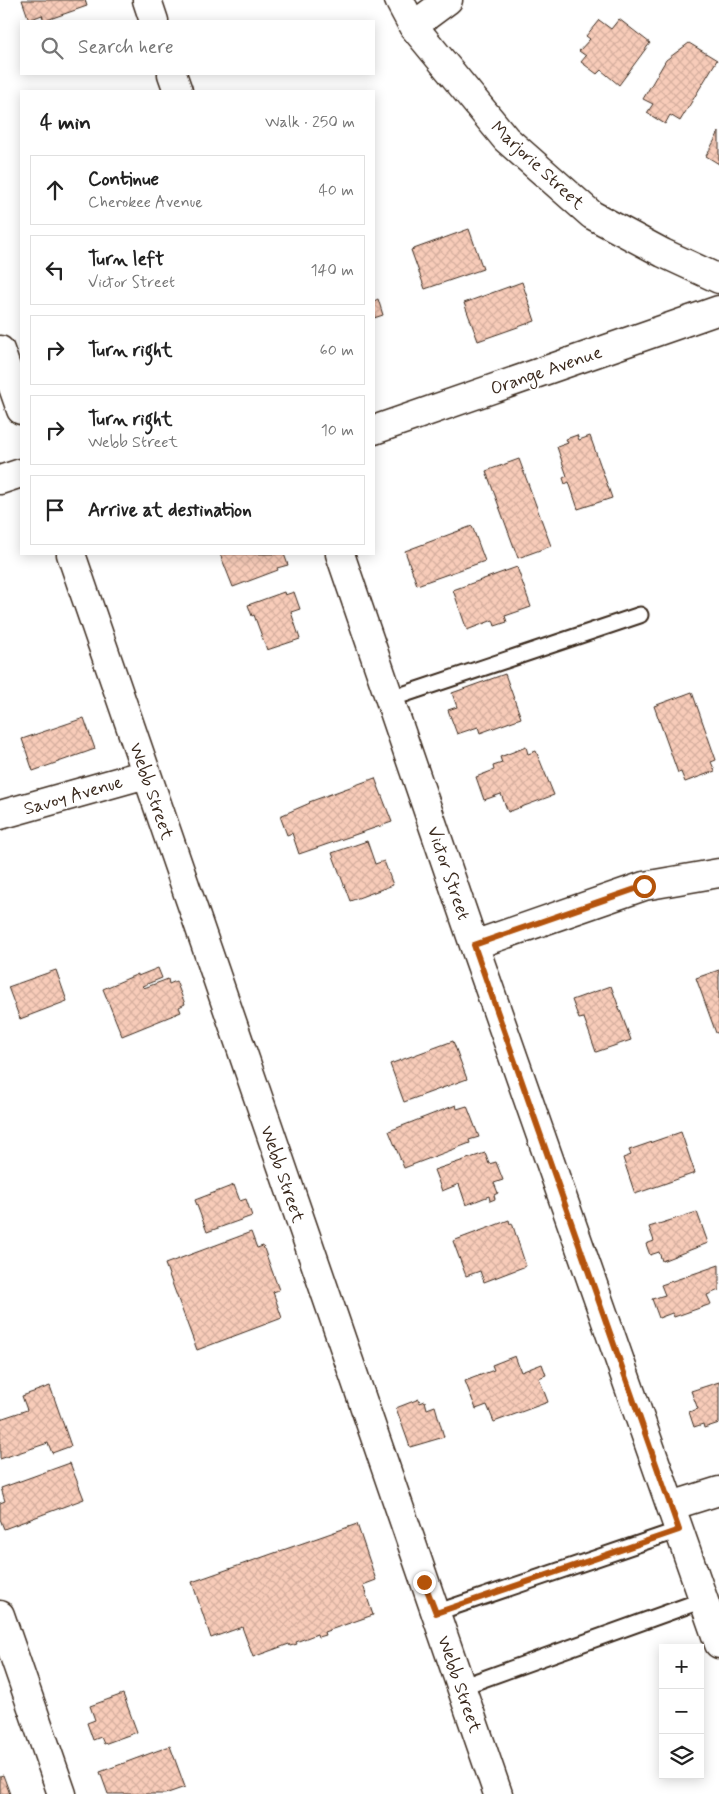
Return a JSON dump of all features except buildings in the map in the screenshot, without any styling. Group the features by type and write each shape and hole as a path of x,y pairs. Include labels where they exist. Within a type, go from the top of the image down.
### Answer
{"street":[{"path":"146,0 154,20"},
{"name":"Marjorie Street","path":"399,0 413,26 506,139 592,215 663,253 719,279"},
{"path":"413,26 448,0"},
{"path":"172,75 178,90"},
{"name":"Orange Avenue","path":"375,430 719,310"},
{"path":"0,350 20,407"},
{"path":"0,480 20,473"},
{"name":"Webb Street","path":"71,555 498,1794"},
{"name":"Victor Street","path":"340,555 474,945 719,1644"},
{"name":"Savoy Avenue","path":"0,815 146,774"},
{"path":"474,945 644,886 719,872"},
{"path":"675,1518 719,1491"},
{"path":"0,1615 62,1794"}],"lane":[{"path":"390,700 640,615"},
{"path":"436,1613 675,1518"},
{"path":"461,1687 703,1600"}],"route":[{"path":"424,1582 436,1613 679,1530 474,945 644,886"}]}
